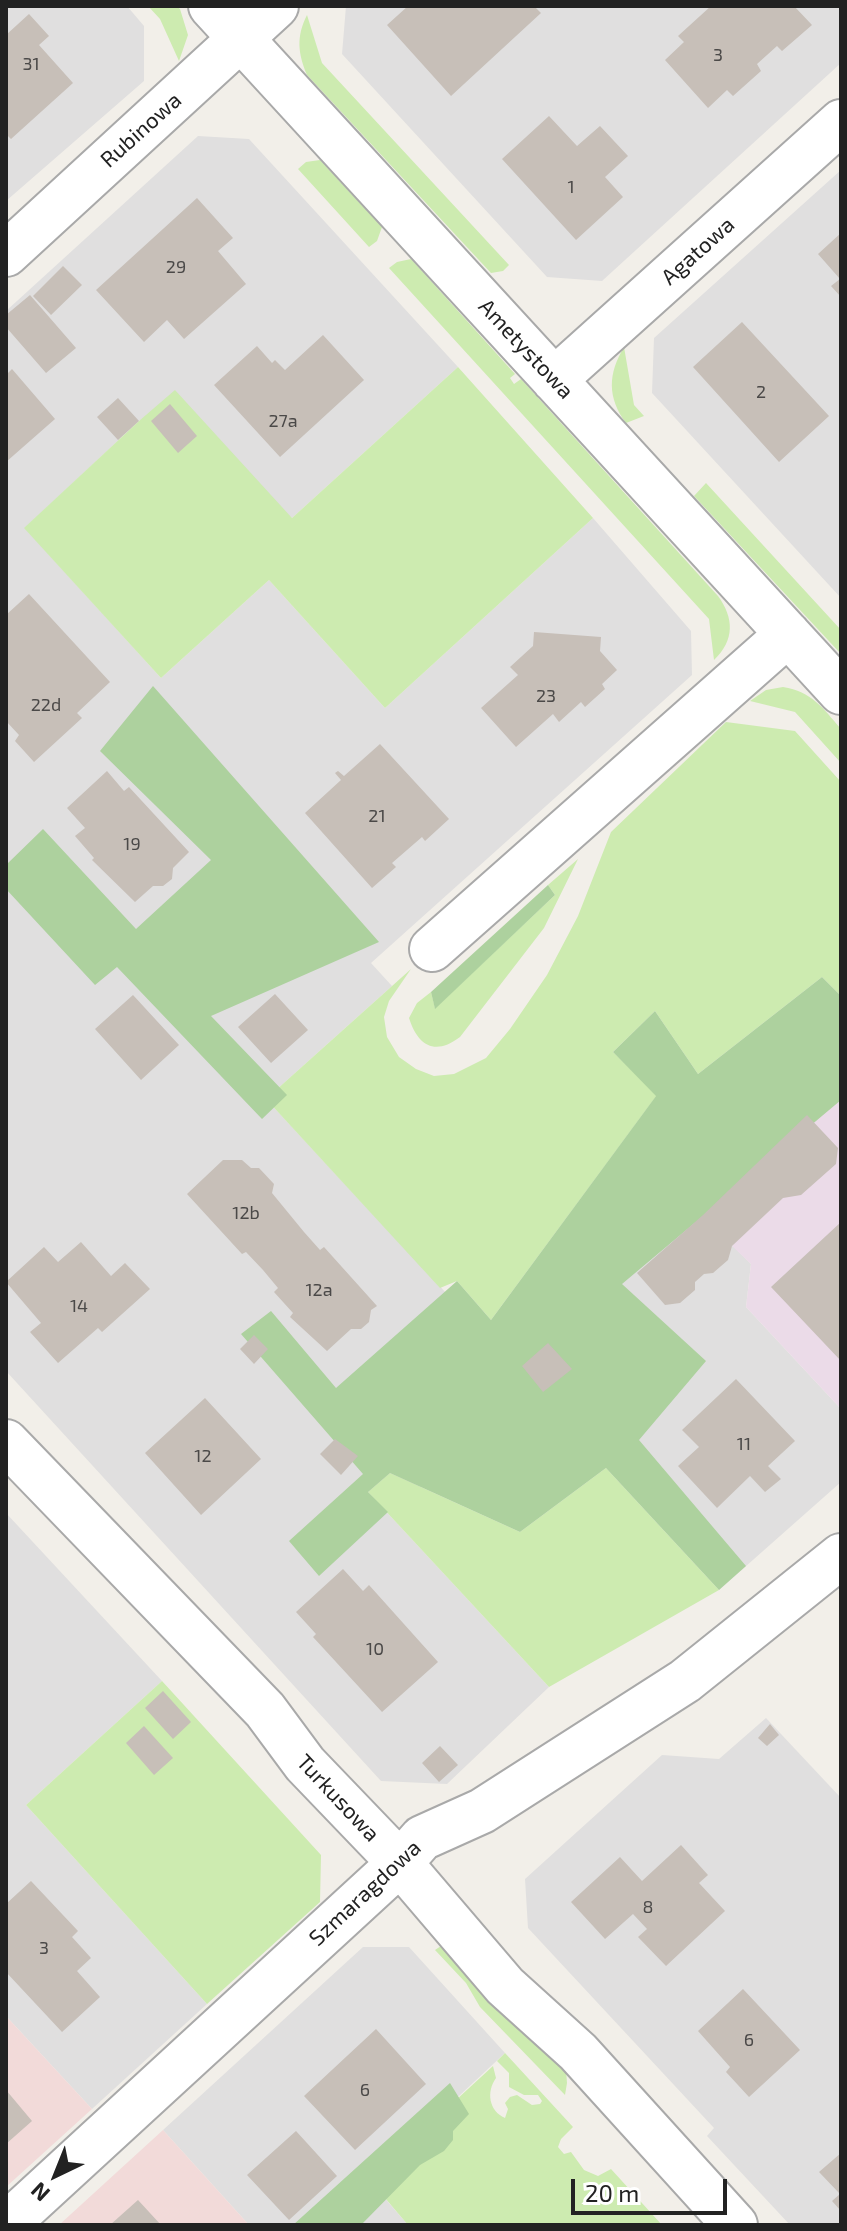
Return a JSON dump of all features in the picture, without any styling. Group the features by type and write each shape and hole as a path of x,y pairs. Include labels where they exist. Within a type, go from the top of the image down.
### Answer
{"street":[{"name":"Ametystowa","path":"211,6 841,692"},
{"name":"Rubinowa","path":"6,254 276,6"},
{"name":"Agatowa","path":"554,380 841,122"},
{"path":"432,949 788,634"},
{"name":"Turkusowa","path":"6,1442 265,1710 305,1764 400,1863 505,1986 578,2052 735,2225"},
{"name":"Szmaragdowa","path":"6,2225 400,1863 422,1838 482,1811 685,1681 841,1556"}],"shaded area":[{"path":"6,6 127,6 144,26 144,81 6,201"},
{"path":"346,6 841,6 841,63 602,281 547,277 342,54"},
{"path":"198,136 249,139 458,367 292,518 145,418 25,528 161,678 269,580 385,708 593,518 691,631 692,675 371,963 392,986 266,1099 512,1364 690,1202 751,1264 746,1307 841,1409 841,1482 719,1590 606,1468 368,1492 549,1687 447,1784 381,1781 6,1371 6,311"},
{"path":"841,170 841,598 652,393 654,338"},
{"path":"841,1068 841,1409 746,1307 751,1264 732,1246"},
{"path":"6,1513 162,1681 26,1805 207,2004 92,2109 6,2016"},
{"path":"766,1718 841,1798 841,2225 790,2225 707,2136 714,2128 528,1928 525,1879 662,1755 719,1759"},
{"path":"363,1947 409,1947 505,2053 369,2180 408,2225 249,2225 163,2130"},
{"path":"6,2016 92,2109 6,2187"},
{"path":"163,2130 249,2225 59,2225"}],"green space":[{"path":"148,6 177,6 180,9 188,35 179,61 160,19"},
{"path":"307,15 322,63 509,265 503,271 491,273 307,75 300,45"},
{"path":"320,160 382,227 377,241 369,247 298,169 306,162"},
{"path":"411,259 515,374 510,378 514,384 521,379 718,596 727,612 730,629 726,645 714,660 709,619 389,268 397,262"},
{"path":"624,347 634,405 644,416 626,423 615,404 612,385 615,367"},
{"path":"458,367 593,518 385,708 269,580 161,678 24,528 175,390 292,518"},
{"path":"706,483 841,630 841,654 694,496"},
{"path":"153,686 379,942 211,1016 287,1095 262,1119 117,967 95,985 6,889 6,865 43,829 136,929 211,860 100,751"},
{"path":"783,687 809,697 841,729 841,763 795,712 750,701 766,690"},
{"path":"726,722 795,731 841,782 841,996 822,977 698,1074 655,1011 613,1052 657,1095 491,1320 457,1281 440,1288 266,1099 411,969 389,1001 384,1017 387,1037 399,1057 416,1069 434,1076 454,1074 486,1058 547,975 578,916 611,832"},
{"path":"578,859 544,928 460,1037 435,1047 422,1041 409,1018 417,1003 431,992 435,1008 555,895 548,885"},
{"path":"548,885 555,895 435,1009 431,992"},
{"path":"822,977 841,996 841,1100 622,1284 706,1361 639,1440 746,1566 719,1590 606,1468 520,1532 390,1473 368,1492 388,1512 319,1576 289,1541 363,1474 241,1334 271,1311 336,1388 457,1281 491,1320 656,1096 613,1052 655,1011 698,1074"},
{"path":"606,1468 719,1590 549,1687 368,1492 390,1473 520,1532"},
{"path":"162,1681 321,1855 320,1902 207,2004 26,1805"},
{"path":"441,1946 486,1998 566,2070 565,2095 480,2007 466,1983 435,1950"},
{"path":"505,2053 573,2127 558,2147 564,2154 571,2152 584,2170 598,2176 611,2169 662,2225 408,2225 385,2198 443,2112 493,2066 496,2078 490,2095 492,2106 500,2115 505,2118 508,2109 505,2103 510,2097 517,2095 532,2105 542,2101 538,2095 524,2095 509,2087 509,2073 497,2061"},
{"path":"450,2083 469,2114 453,2131 453,2140 444,2151 420,2165 361,2225 293,2225"}],"building":[{"path":"408,6 534,6 541,13 451,96 387,25"},
{"path":"711,6 794,6 812,25 782,51 777,46 757,64 761,71 733,96 727,90 708,108 665,60 684,42 678,36"},
{"path":"29,14 49,36 39,45 73,83 11,139 6,134 6,35"},
{"path":"549,116 577,146 600,126 628,156 605,177 623,197 576,240 502,159"},
{"path":"197,198 233,238 218,251 246,284 184,339 167,320 144,342 96,290"},
{"path":"841,233 841,297 831,286 840,279 818,254"},
{"path":"63,266 82,285 51,315 33,296"},
{"path":"30,295 76,348 46,373 6,327 6,315"},
{"path":"742,322 829,416 779,462 693,367"},
{"path":"323,335 364,380 280,457 214,385 257,346 272,363 275,360 285,370"},
{"path":"12,369 55,419 6,462 6,375"},
{"path":"118,398 139,421 118,440 97,417"},
{"path":"170,404 197,436 178,453 151,421"},
{"path":"29,594 110,682 77,713 82,718 34,762 15,741 19,735 6,721 6,615"},
{"path":"534,632 601,637 600,651 617,670 602,684 605,689 585,707 581,702 559,722 553,714 516,747 481,708 518,675 510,667 533,646"},
{"path":"380,744 449,819 425,841 422,837 392,863 396,867 372,888 305,813 341,780 335,773 338,771 344,776"},
{"path":"107,771 124,791 129,787 189,852 173,868 172,879 163,886 153,886 135,902 92,860 94,858 75,836 85,828 67,808"},
{"path":"275,994 308,1030 271,1063 238,1027"},
{"path":"133,995 179,1045 141,1080 95,1029"},
{"path":"807,1115 838,1148 836,1164 801,1195 783,1198 732,1246 728,1260 713,1273 704,1274 695,1282 695,1290 680,1303 665,1305 637,1273 703,1215"},
{"path":"223,1160 242,1160 251,1168 259,1168 274,1184 272,1193 304,1232 320,1250 324,1247 377,1306 371,1310 369,1322 361,1329 351,1329 327,1351 290,1317 293,1313 274,1292 278,1288 263,1270 246,1252 242,1254 187,1194"},
{"path":"841,1222 841,1361 771,1287"},
{"path":"81,1242 111,1276 125,1263 150,1289 102,1332 98,1328 58,1363 30,1332 41,1323 6,1282 44,1247 58,1262"},
{"path":"254,1335 268,1349 254,1364 240,1349"},
{"path":"548,1343 572,1369 543,1392 522,1366"},
{"path":"736,1379 795,1441 768,1466 781,1479 765,1492 750,1476 717,1508 678,1466 699,1447 682,1430"},
{"path":"205,1398 261,1459 201,1515 145,1453"},
{"path":"335,1439 358,1456 341,1475 320,1454"},
{"path":"343,1569 363,1591 369,1585 438,1662 382,1712 313,1637 316,1634 296,1612"},
{"path":"163,1691 191,1722 173,1739 145,1708"},
{"path":"770,1724 779,1735 767,1746 758,1738"},
{"path":"144,1726 173,1758 154,1775 126,1743"},
{"path":"440,1746 458,1765 439,1782 422,1763"},
{"path":"681,1845 708,1875 699,1883 725,1911 666,1966 638,1937 647,1929 633,1914 605,1939 571,1902 620,1857 642,1881"},
{"path":"31,1881 78,1931 72,1937 91,1958 77,1971 100,1997 62,2032 6,1972 6,1904"},
{"path":"743,1989 800,2050 749,2097 726,2072 730,2067 698,2031"},
{"path":"376,2029 426,2084 355,2150 304,2096"},
{"path":"6,2090 32,2121 6,2144"},
{"path":"296,2131 337,2176 289,2220 247,2175"},
{"path":"841,2153 841,2211 832,2201 840,2194 819,2172"},
{"path":"138,2200 161,2225 110,2225"}]}
